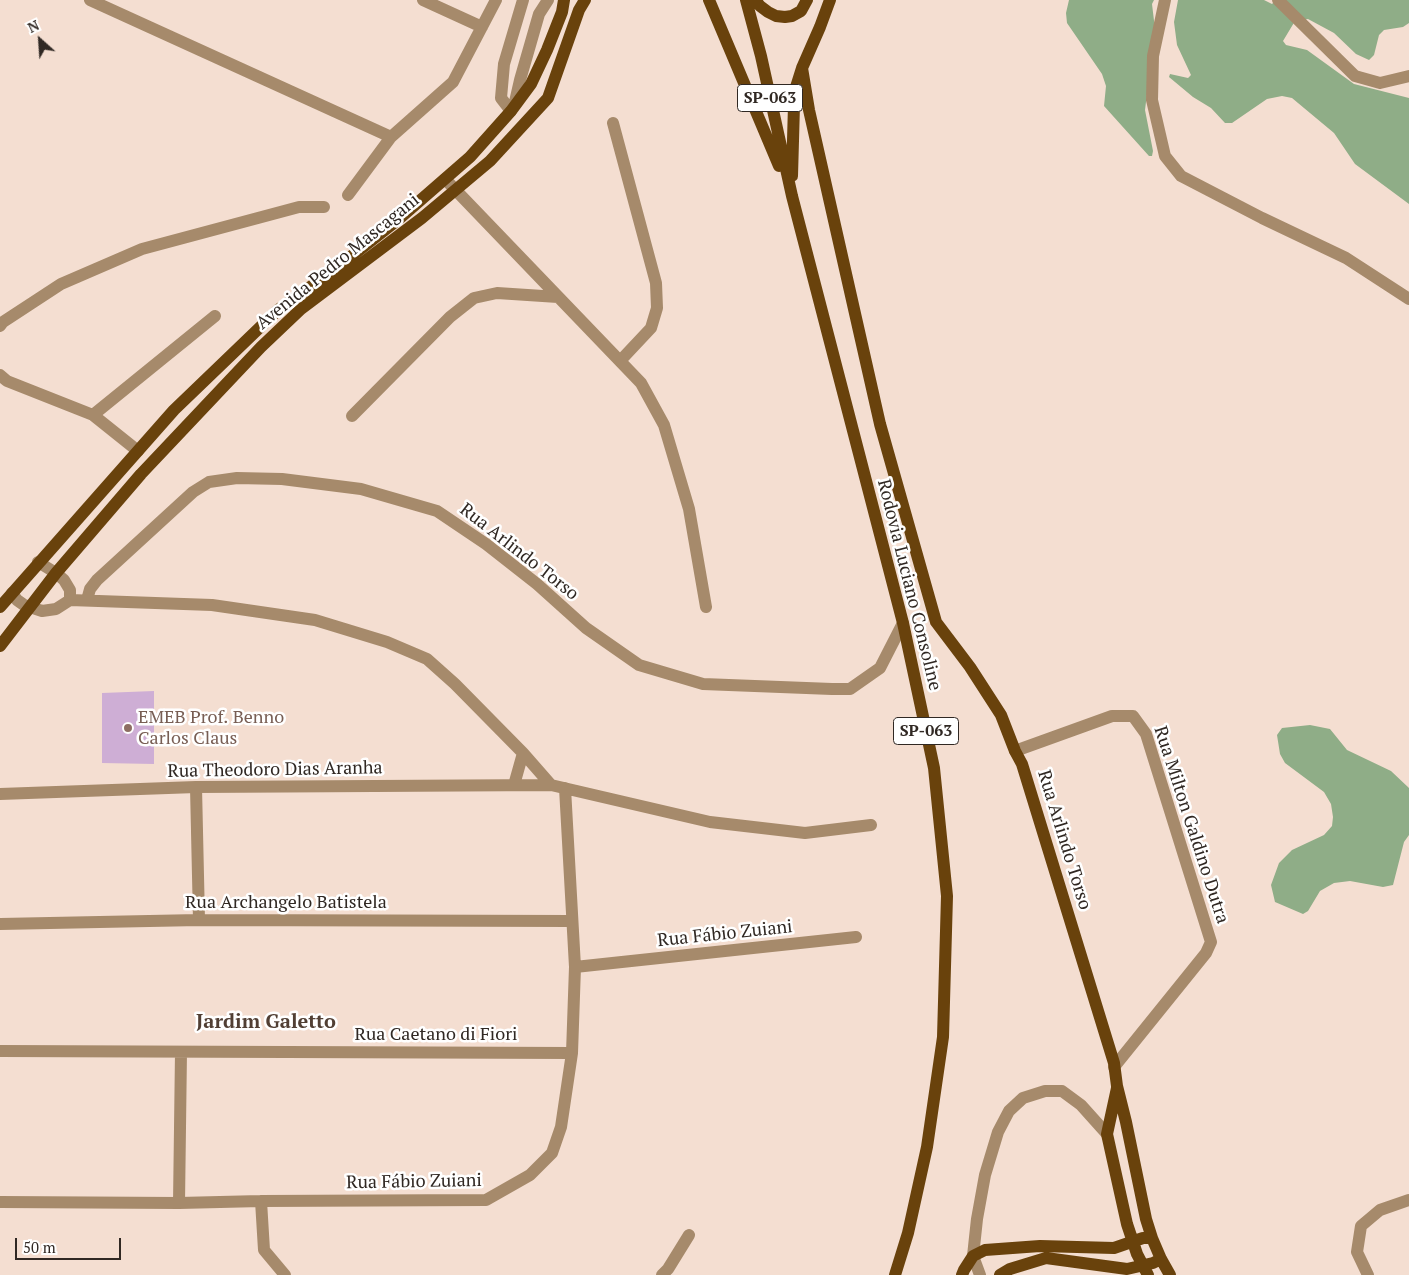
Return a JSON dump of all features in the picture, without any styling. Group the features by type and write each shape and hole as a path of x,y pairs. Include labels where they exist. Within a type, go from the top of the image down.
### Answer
{"main road":[{"name":"Avenida Pedro Mascagani","path":"0,607 174,410 278,310 330,273 400,218 470,157 531,84 562,12 564,0"},
{"path":"709,0 792,196"},
{"name":"Rodovia Luciano Consoline","path":"746,0 761,56 792,196 903,623 934,768 947,896 943,1037 927,1147 908,1233 895,1275"},
{"path":"755,0 768,12 776,16 785,17 792,16 801,11 807,0"},
{"path":"792,196 796,87 830,0"},
{"name":"Avenida Pedro Mascagani","path":"0,646 56,573 141,474 261,347 302,309 422,218 490,161 548,98 581,3"},
{"name":"Rua Arlindo Torso","path":"802,68 809,110 880,424 936,622 970,668 1001,715 1022,764 1114,1066 1117,1086"},
{"path":"512,109 520,114 533,114"},
{"path":"1117,1086 1107,1134 1127,1224 1136,1254 1145,1271"},
{"path":"1117,1086 1146,1219 1152,1238 1170,1275"},
{"path":"962,1275 973,1256 985,1250 1040,1246 1114,1248 1152,1238"},
{"path":"1112,1271 1114,1248"},
{"path":"1000,1275 1010,1269 1046,1258 1112,1271 1127,1269 1145,1271 1161,1259"}],"street":[{"path":"90,0 392,137"},
{"path":"423,0 482,27"},
{"path":"348,195 392,137 453,82 496,0"},
{"path":"523,0 504,64 501,98 512,109 539,14 548,0"},
{"path":"538,0 539,14"},
{"path":"1165,0 1153,56 1152,100 1164,156 1181,176 1253,214 1346,258 1409,299"},
{"path":"1278,0 1355,76 1380,83 1409,76"},
{"path":"612,123 656,282 657,308 651,328 620,361"},
{"path":"444,179 641,383 664,425 689,508 706,607"},
{"path":"0,326 3,322 61,284 142,249 300,207 324,208"},
{"path":"352,416 450,317 474,298 497,293 558,297"},
{"path":"93,415 215,316"},
{"path":"0,375 7,381 93,415 138,451"},
{"name":"Rua Arlindo Torso","path":"86,600 97,580 193,492 209,482 237,478 282,479 361,488 437,510 486,544 537,584 586,628 639,665 703,684 850,689 880,668 903,623"},
{"path":"38,562 64,580 70,590 70,600"},
{"path":"12,592 17,600 30,608 42,611 56,609 70,600 221,606 314,620 387,642 427,659 455,684 523,753 551,785"},
{"name":"Rua Milton Galdino Dutra","path":"1015,751 1112,716 1133,716 1146,734 1155,762 1211,942 1206,953 1114,1066"},
{"path":"514,785 523,753"},
{"name":"Rua Theodoro Dias Aranha","path":"0,794 196,787 551,785 710,822 805,833 871,825"},
{"path":"196,787 199,920"},
{"path":"565,788 575,967"},
{"name":"Rua Archangelo Batistela","path":"0,924 199,920 571,921"},
{"name":"Rua Fábio Zuiani","path":"0,1202 179,1203 486,1200 530,1175 552,1153 561,1127 572,1053 575,967 856,937"},
{"name":"Rua Caetano di Fiori","path":"0,1051 572,1053"},
{"path":"179,1203 181,1052"},
{"path":"980,1275 973,1256 977,1219 985,1175 998,1132 1009,1111 1023,1098 1045,1091 1062,1091 1081,1105 1107,1134"},
{"path":"1368,1275 1357,1252 1361,1226 1380,1210 1409,1200"},
{"path":"261,1202 264,1250 285,1275"},
{"path":"662,1275 688,1235"}],"green space":[{"path":"1069,0 1154,0 1152,4 1155,29 1145,110 1153,151 1152,156 1149,156 1104,106 1106,86 1102,74 1067,23 1066,13"},
{"path":"1178,0 1264,0 1272,4 1276,0 1409,0 1409,23 1403,27 1384,30 1379,35 1374,55 1369,60 1356,54 1334,33 1308,19 1295,21 1283,41 1286,45 1307,50 1354,84 1409,98 1409,204 1355,164 1334,133 1292,98 1282,96 1267,99 1232,123 1225,123 1211,108 1193,97 1169,77 1170,74 1188,78 1191,75 1177,45 1174,22"},
{"path":"1310,725 1330,729 1347,750 1391,771 1409,788 1409,835 1404,842 1393,885 1383,887 1350,881 1334,883 1320,891 1308,911 1303,914 1275,902 1271,885 1279,863 1292,850 1324,835 1332,826 1331,804 1324,792 1285,763 1280,754 1277,735 1282,728"}],"building":[{"name":"EMEB Prof. Benno Carlos Claus","path":"154,691 154,764 102,763 102,693"}],"place":[{"name":"EMEB Prof. Benno Carlos Claus","path":"128,728"}],"district":[{"name":"Jardim Galetto","path":"266,1022"}]}
